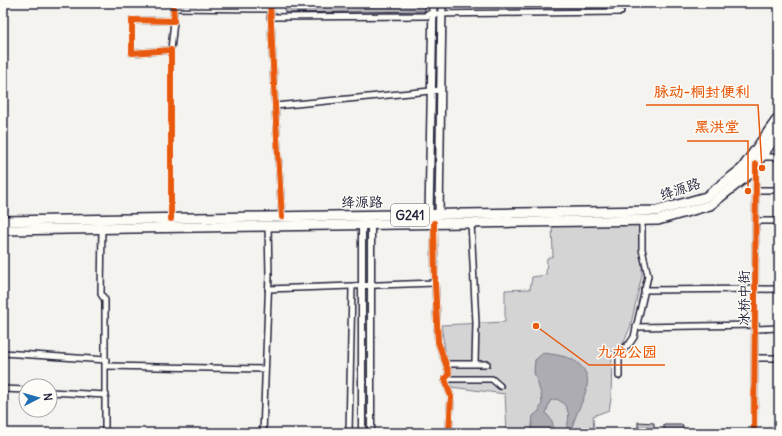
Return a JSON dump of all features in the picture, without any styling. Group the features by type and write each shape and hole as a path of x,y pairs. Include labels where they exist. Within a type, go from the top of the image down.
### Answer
{"highway":[{"name":"绛源路","path":"3,230 367,224 436,219 657,211 706,197 742,169 779,117"},
{"name":"绛源路","path":"3,221 429,215 436,219 470,223 658,220 710,204 748,175 779,132"}],"main road":[{"path":"429,215 431,91 429,15 432,3"},
{"path":"436,219 441,90 442,3"}],"street":[{"path":"270,3 282,217"},
{"path":"270,17 618,12 616,3"},
{"path":"170,219 171,50 174,21 173,6 270,9"},
{"path":"171,50 132,53 132,20 174,21"},
{"path":"275,106 441,90"},
{"path":"759,160 779,157"},
{"name":"冰桥中街","path":"754,433 756,358 756,190 759,160"},
{"path":"756,190 779,190"},
{"path":"436,219 435,283 438,342 446,364 448,373 445,380 451,397 449,433"},
{"path":"619,376 619,353 634,337 648,276 642,249 642,220"},
{"path":"756,221 779,221"},
{"path":"470,223 475,315 475,363"},
{"path":"367,224 370,287 371,433"},
{"path":"362,433 361,287 367,224"},
{"path":"263,433 268,289 268,226"},
{"path":"102,228 101,294 105,300 106,360 105,433"},
{"path":"268,289 370,287 435,283"},
{"path":"349,433 352,287"},
{"path":"644,290 779,289"},
{"path":"636,327 779,328"},
{"path":"3,353 106,360"},
{"path":"756,358 779,358"},
{"path":"446,364 487,364"},
{"path":"106,366 265,369"},
{"path":"445,380 492,379 500,386"},
{"path":"3,389 18,390"},
{"path":"58,392 106,395"}],"shaded area":[{"path":"507,3 603,3 604,12 507,13"},
{"path":"642,220 642,275 630,328 623,344 612,352 611,399 609,410 593,416 594,433 507,433 505,394 451,387 441,325 505,322 505,290 530,289 532,277 546,275 547,258 553,256 552,221"},
{"path":"543,353 571,359 580,365 587,376 586,392 571,433 564,433 568,423 568,413 565,405 556,399 550,401 546,413 552,421 555,433 531,433 533,416 539,411 542,403 541,394 534,372 535,360"}],"building":[{"path":"285,3 425,3 425,11 285,13"},
{"path":"638,422 654,423 654,433 638,433"},
{"path":"664,425 683,425 682,433 664,433"}],"cycle path":[{"path":"171,219 171,50 132,53 132,20 174,21 173,3"},
{"path":"270,3 282,217"},
{"path":"754,433 756,164"},
{"path":"434,223 438,342 449,373 445,379 451,397 449,433"}],"place":[{"name":"脉动-桐封便利","path":"762,168"},
{"name":"黑洪堂","path":"748,191"},
{"name":"九龙公园","path":"536,326"}]}
